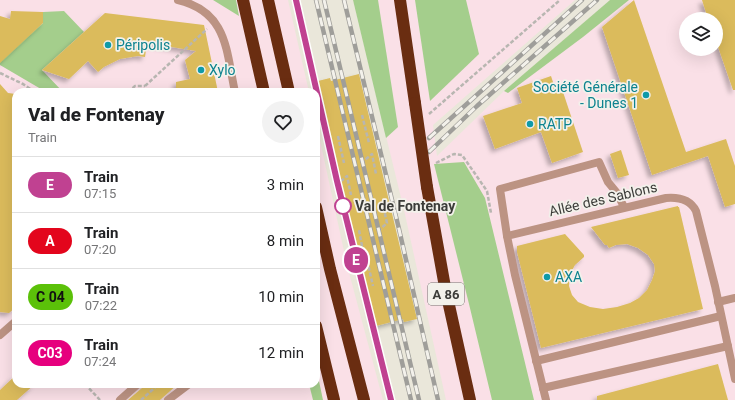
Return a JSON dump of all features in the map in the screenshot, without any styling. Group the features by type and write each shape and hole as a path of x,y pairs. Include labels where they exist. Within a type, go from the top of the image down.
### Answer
{"highway":[{"path":"243,0 263,88"},
{"path":"268,0 288,88"},
{"name":"A 86","path":"400,0 427,187 445,286 470,400"},
{"path":"320,225 364,400"},
{"path":"320,342 334,400"}],"street":[{"path":"178,0 190,4 206,13 220,29 225,43 234,88"},
{"path":"546,400 515,276 500,189 599,162 608,182 617,193 624,207"},
{"name":"Allée des Sablons","path":"508,236 658,199 674,197 681,198 691,204 696,211 702,232 735,378"},
{"path":"718,302 735,298"},
{"path":"536,361 721,316"},
{"path":"2,334 12,325"},
{"path":"543,388 728,346"},
{"path":"120,400 134,388"},
{"path":"168,400 184,388"}],"path":[{"path":"428,115 560,0"},
{"path":"133,88 135,86 145,86 202,33"},
{"path":"0,73 29,88"},
{"path":"362,114 369,143"},
{"path":"338,136 344,163"},
{"path":"361,163 372,154 376,174"},
{"path":"434,164 438,160 454,154 462,155 487,191 494,226 505,224"},
{"path":"336,185 347,176 351,195"},
{"path":"378,231 387,223 383,205"},
{"path":"353,254 362,246 359,230"},
{"path":"366,255 373,286"},
{"path":"89,388 100,400"},
{"path":"141,400 154,388"}],"shaded area":[{"path":"0,0 735,0 735,400 0,400"},
{"path":"288,0 353,0 404,210 446,400 383,400 347,265 320,140 320,88 308,88"},
{"path":"575,0 610,0 504,91 437,156 433,125"}],"green space":[{"path":"213,0 236,0 239,16"},
{"path":"353,0 378,0 398,127 386,138"},
{"path":"415,0 466,0 479,54 430,101"},
{"path":"610,0 629,0 583,37 508,93 504,91"},
{"path":"64,11 84,32 42,70 59,88 39,88 0,65 0,61 43,23 43,12"},
{"path":"464,162 485,198 534,400 492,400 434,164"},
{"path":"320,386 323,400 313,400 310,388 320,388"}],"building":[{"name":"Société Générale - Dunes 1","path":"634,0 686,152 726,139 735,166 735,204 725,207 708,156 652,175 602,27"},
{"path":"702,0 735,0 735,90 733,90 721,56 723,56 723,12 706,12"},
{"path":"11,11 43,12 43,23 0,63 0,16 10,19"},
{"name":"Péripolis","path":"105,13 204,25 217,88 176,88 176,82 190,79 185,60 196,51 147,43 145,57 138,56 120,59 104,67 98,72 88,61 69,79 42,70"},
{"path":"359,74 417,319 404,322 403,319 376,326 318,81 330,78 331,81"},
{"name":"RATP","path":"551,76 556,91 562,89 583,152 552,163 541,132 495,149 483,116 522,103 517,88"},
{"path":"0,84 8,93 12,94 12,310 9,313 0,312"},
{"path":"621,150 629,175 618,178 610,154"},
{"name":"AXA","path":"678,206 703,309 541,348 517,252 517,246 565,234 584,255 584,257 575,265 570,274 569,286 572,295 578,302 590,307 603,309 617,307 630,303 639,298 647,290 655,271 654,264 648,255 638,248 627,244 616,245 609,248 591,227"},
{"path":"718,364 728,400 597,400 597,396"},
{"path":"12,379 12,388 30,388 17,400 0,400 0,390"},
{"path":"142,388 174,388 160,400 128,400"}],"railway":[{"path":"296,0 316,88"},
{"path":"316,0 411,400"},
{"path":"324,0 419,400"},
{"path":"344,0 438,400"},
{"path":"429,138 582,0"},
{"path":"429,152 477,106 597,0"},
{"path":"320,106 391,400"}],"train":[{"name":"E","path":"296,0 315,88"},
{"name":"E","path":"320,108 391,400"}],"place":[{"name":"Péripolis","path":"108,45"},
{"name":"Xylo","path":"201,70"},
{"name":"Société Générale - Dunes 1","path":"646,95"},
{"name":"RATP","path":"530,124"},
{"name":"Val de Fontenay","path":"343,206"},
{"name":"AXA","path":"547,277"}]}
